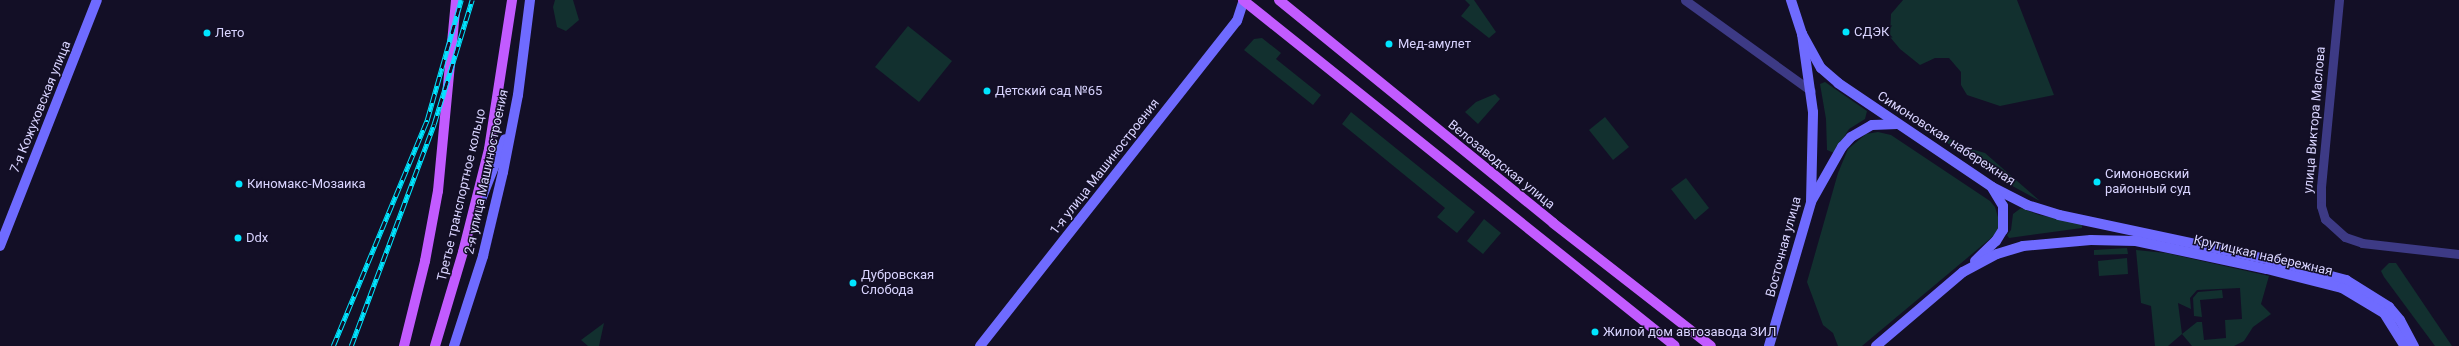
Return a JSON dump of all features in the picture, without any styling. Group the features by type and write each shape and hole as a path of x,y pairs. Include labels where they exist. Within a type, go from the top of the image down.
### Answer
{"main road":[{"name":"7-я Кожуховская улица","path":"0,246 98,0"},
{"name":"Третье транспортное кольцо","path":"404,346 418,289 438,191 456,0"},
{"name":"Третье транспортное кольцо","path":"434,346 470,228 489,149 512,0"},
{"name":"2-я улица Машиностроения","path":"454,346 483,256 515,114 530,0"},
{"path":"1244,0 1674,346"},
{"name":"1-я улица Машиностроения","path":"980,346 1236,21 1244,0"},
{"name":"Велозаводская улица","path":"1279,0 1553,223 1711,346"},
{"name":"Восточная улица","path":"1769,346 1811,202 1814,130 1811,91 1802,34 1791,0"},
{"name":"Восточная улица","path":"1802,34 1820,68"},
{"name":"Симоновская набережная","path":"1820,68 1838,84 1992,187 2036,208 2137,232"},
{"path":"470,228 515,114"},
{"path":"1811,202 1842,147 1851,137 1872,125 1897,124"},
{"path":"1876,346 1963,272 1996,241 2003,230 2003,206 1992,187"},
{"name":"Крутицкая набережная","path":"2137,232 2270,260 2346,280 2389,307 2400,320 2414,346"},
{"name":"Крутицкая набережная","path":"1963,272 2010,249 2091,240 2136,242 2342,288 2384,314 2404,346"}],"street":[{"path":"1685,0 1811,91"},
{"name":"улица Виктора Маслова","path":"2339,0 2321,187 2321,206 2325,219 2345,237 2362,243 2459,254"}],"green space":[{"path":"555,0 573,0 579,20 566,31 557,27 553,7"},
{"path":"1465,0 1474,0 1496,32 1489,38 1461,16 1470,5"},
{"path":"1903,0 2017,0 2054,95 2000,106 1967,95 1961,85 1961,72 1949,58 1935,58 1920,65 1900,49 1890,37 1891,14"},
{"path":"908,26 952,61 919,102 875,67"},
{"path":"1262,38 1281,53 1276,59 1321,95 1313,105 1244,50 1254,39"},
{"path":"1825,82 1867,111 1865,119 1849,129 1834,153 1827,150 1826,119 1820,84"},
{"path":"1495,94 1500,99 1478,124 1465,112 1476,102"},
{"path":"1351,112 1475,212 1457,233 1437,217 1445,208 1342,124"},
{"path":"1605,117 1629,147 1613,160 1589,130"},
{"path":"1924,124 1964,147 1985,153 2040,201 2005,182 1922,126"},
{"path":"1878,132 1891,135 1990,201 1995,207 2000,224 1997,233 1862,346 1838,346 1833,333 1823,325 1807,282 1838,173 1848,149 1866,134"},
{"path":"1686,178 1709,208 1695,220 1671,189"},
{"path":"2021,208 2039,215 2082,223 2082,228 2009,238 2007,235 2011,230 2013,214"},
{"path":"1484,219 1501,233 1483,254 1467,241"},
{"path":"2127,248 2128,254 2094,255 2094,250"},
{"path":"2136,250 2166,253 2269,276 2261,304 2271,314 2253,327 2244,341 2234,346 2192,346 2182,334 2168,346 2155,346 2151,306 2141,303","holes":["2240,288 2242,319 2225,320 2226,338 2204,340 2202,322 2197,322 2182,334 2178,303 2191,309 2190,298 2197,290"]},
{"path":"2127,258 2128,274 2099,276 2098,261"},
{"path":"2389,263 2396,263 2452,346 2435,346 2384,277 2381,271"},
{"path":"2222,290 2223,298 2200,300 2202,317 2194,316 2193,298 2198,292"},
{"path":"604,323 599,346 588,346 581,340"}],"railway":[{"path":"333,346 427,120 461,0"},
{"path":"351,346 434,124 472,0"}],"place":[{"name":"СДЭК","path":"1846,32"},
{"name":"Лето","path":"207,33"},
{"name":"Мед-амулет","path":"1389,44"},
{"name":"Детский сад №65","path":"987,91"},
{"name":"Симоновский районный суд","path":"2097,182"},
{"name":"Киномакс-Мозаика","path":"239,184"},
{"name":"Ddx","path":"238,238"},
{"name":"Дубровская Слобода","path":"853,283"},
{"name":"Жилой дом автозавода ЗИЛ","path":"1595,332"}]}
